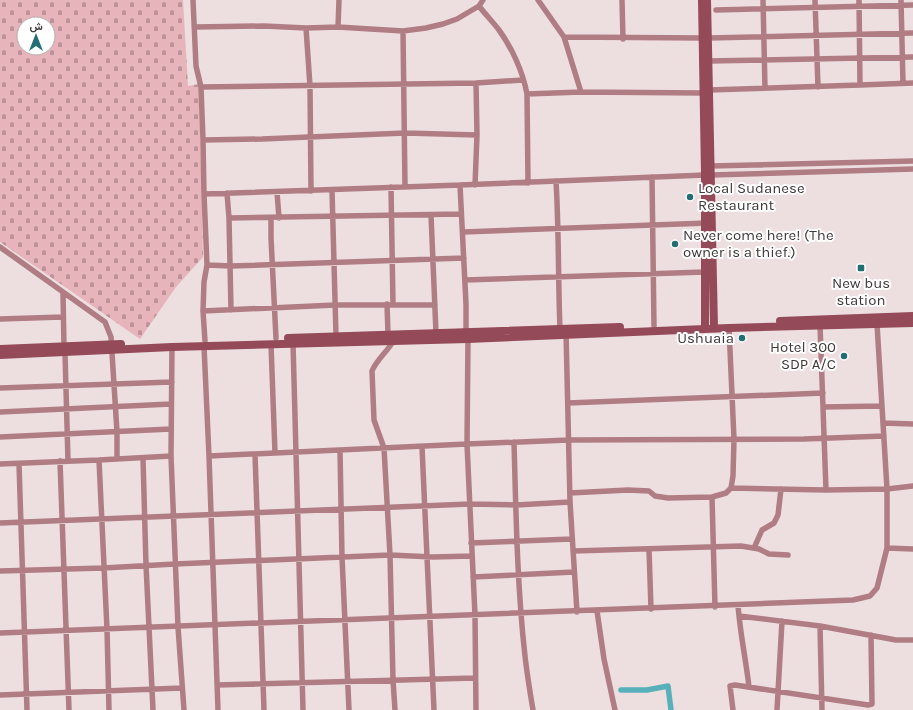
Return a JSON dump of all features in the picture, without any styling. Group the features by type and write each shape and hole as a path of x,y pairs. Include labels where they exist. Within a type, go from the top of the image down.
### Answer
{"main road":[{"path":"702,0 708,61 706,92"},
{"path":"708,0 705,38 709,172 708,223 710,326"},
{"path":"708,223 705,272 710,326"},
{"path":"564,331 710,326 913,316"},
{"path":"273,341 293,343 394,340 654,326 710,326 729,328 913,323"},
{"path":"0,355 111,347 273,341 336,336 436,334 467,336"},
{"path":"111,347 172,347 205,344"},
{"path":"0,349 65,350"}],"street":[{"path":"193,0 196,66 201,87 203,140 207,265 204,282 204,311 218,710"},
{"path":"338,27 339,0"},
{"path":"195,28 264,26 306,28 338,27 403,31 426,28 457,19 479,6 483,0"},
{"path":"538,0 564,37 581,92"},
{"path":"622,0 623,38"},
{"path":"763,0 766,88"},
{"path":"815,0 818,87"},
{"path":"859,0 860,85"},
{"path":"716,10 859,7 901,3 913,6"},
{"path":"901,3 903,83"},
{"path":"479,6 499,31 515,59 527,94 528,183"},
{"path":"306,28 310,86 311,191"},
{"path":"403,31 405,187"},
{"path":"564,37 705,38 913,33"},
{"path":"708,61 913,57"},
{"path":"201,87 476,83 523,80"},
{"path":"527,94 581,92 706,92 913,82"},
{"path":"475,185 477,135 476,83"},
{"path":"203,140 405,133 477,135"},
{"path":"204,194 528,183 652,177 809,164 913,161"},
{"path":"809,164 809,172"},
{"path":"709,172 809,172 913,169"},
{"path":"652,177 654,326"},
{"path":"556,181 559,229 558,278 564,331 568,403 570,502 577,612"},
{"path":"460,185 467,336 467,444 475,615 476,710"},
{"path":"388,334 392,260 391,187"},
{"path":"332,190 336,336"},
{"path":"277,192 278,218"},
{"path":"227,193 231,266 231,310"},
{"path":"229,218 461,214"},
{"path":"431,215 436,334"},
{"path":"271,218 274,308 273,341 275,453"},
{"path":"463,232 708,223"},
{"path":"0,247 105,322 110,332 117,432 117,459"},
{"path":"207,265 231,266 464,258"},
{"path":"465,280 705,272"},
{"path":"63,293 68,461"},
{"path":"204,311 335,305 435,305"},
{"path":"0,319 63,317"},
{"path":"0,633 651,609 853,600 870,596 877,588 887,548 887,488 877,324"},
{"path":"820,325 826,490"},
{"path":"570,493 628,490 648,491 655,496 664,498 712,497 724,494 731,488 733,476 734,439 729,328"},
{"path":"394,340 390,348 375,365 372,371 374,420 384,448 386,507 390,555 393,680 396,710"},
{"path":"293,343 302,622 303,710"},
{"path":"172,347 171,456 173,517 178,627 184,710"},
{"path":"0,388 172,382"},
{"path":"568,403 823,393"},
{"path":"0,412 171,404"},
{"path":"823,407 882,406"},
{"path":"883,423 913,424"},
{"path":"0,437 171,429"},
{"path":"209,456 569,440 824,438 884,436"},
{"path":"514,442 518,575 525,657 533,710"},
{"path":"422,447 434,679 434,710"},
{"path":"340,450 344,620 349,710"},
{"path":"255,454 264,710"},
{"path":"0,464 171,456"},
{"path":"143,458 146,565 153,710"},
{"path":"99,460 107,629 109,710"},
{"path":"60,461 69,710"},
{"path":"19,464 28,710"},
{"path":"731,488 826,490 913,486"},
{"path":"754,548 762,530 774,523 778,515 781,489"},
{"path":"712,497 715,606"},
{"path":"0,523 386,507 426,507 470,504 516,505 570,502"},
{"path":"472,543 572,539"},
{"path":"573,551 714,546 754,548 769,554 788,555"},
{"path":"887,548 913,549"},
{"path":"649,549 651,609"},
{"path":"0,571 103,568 390,555 472,556"},
{"path":"473,577 574,572"},
{"path":"738,605 749,687"},
{"path":"597,611 604,659 615,710"},
{"path":"739,616 820,626 896,640 913,640"},
{"path":"777,710 782,621"},
{"path":"820,626 822,710"},
{"path":"733,710 730,686 734,685 872,704 871,636"},
{"path":"217,685 475,678"},
{"path":"0,695 182,688"}],"green space":[{"path":"0,0 183,0 188,86 199,84 203,257 176,287 140,339 0,242"}],"waterway":[{"path":"621,690 647,690 668,686 671,710"}],"place":[{"name":"Local Sudanese Restaurant","path":"690,197"},
{"name":"Never come here! (The owner is a thief.)","path":"675,244"},
{"name":"New bus station","path":"861,268"},
{"name":"Ushuaia","path":"742,338"},
{"name":"Hotel 300 SDP A/C","path":"844,356"}]}
